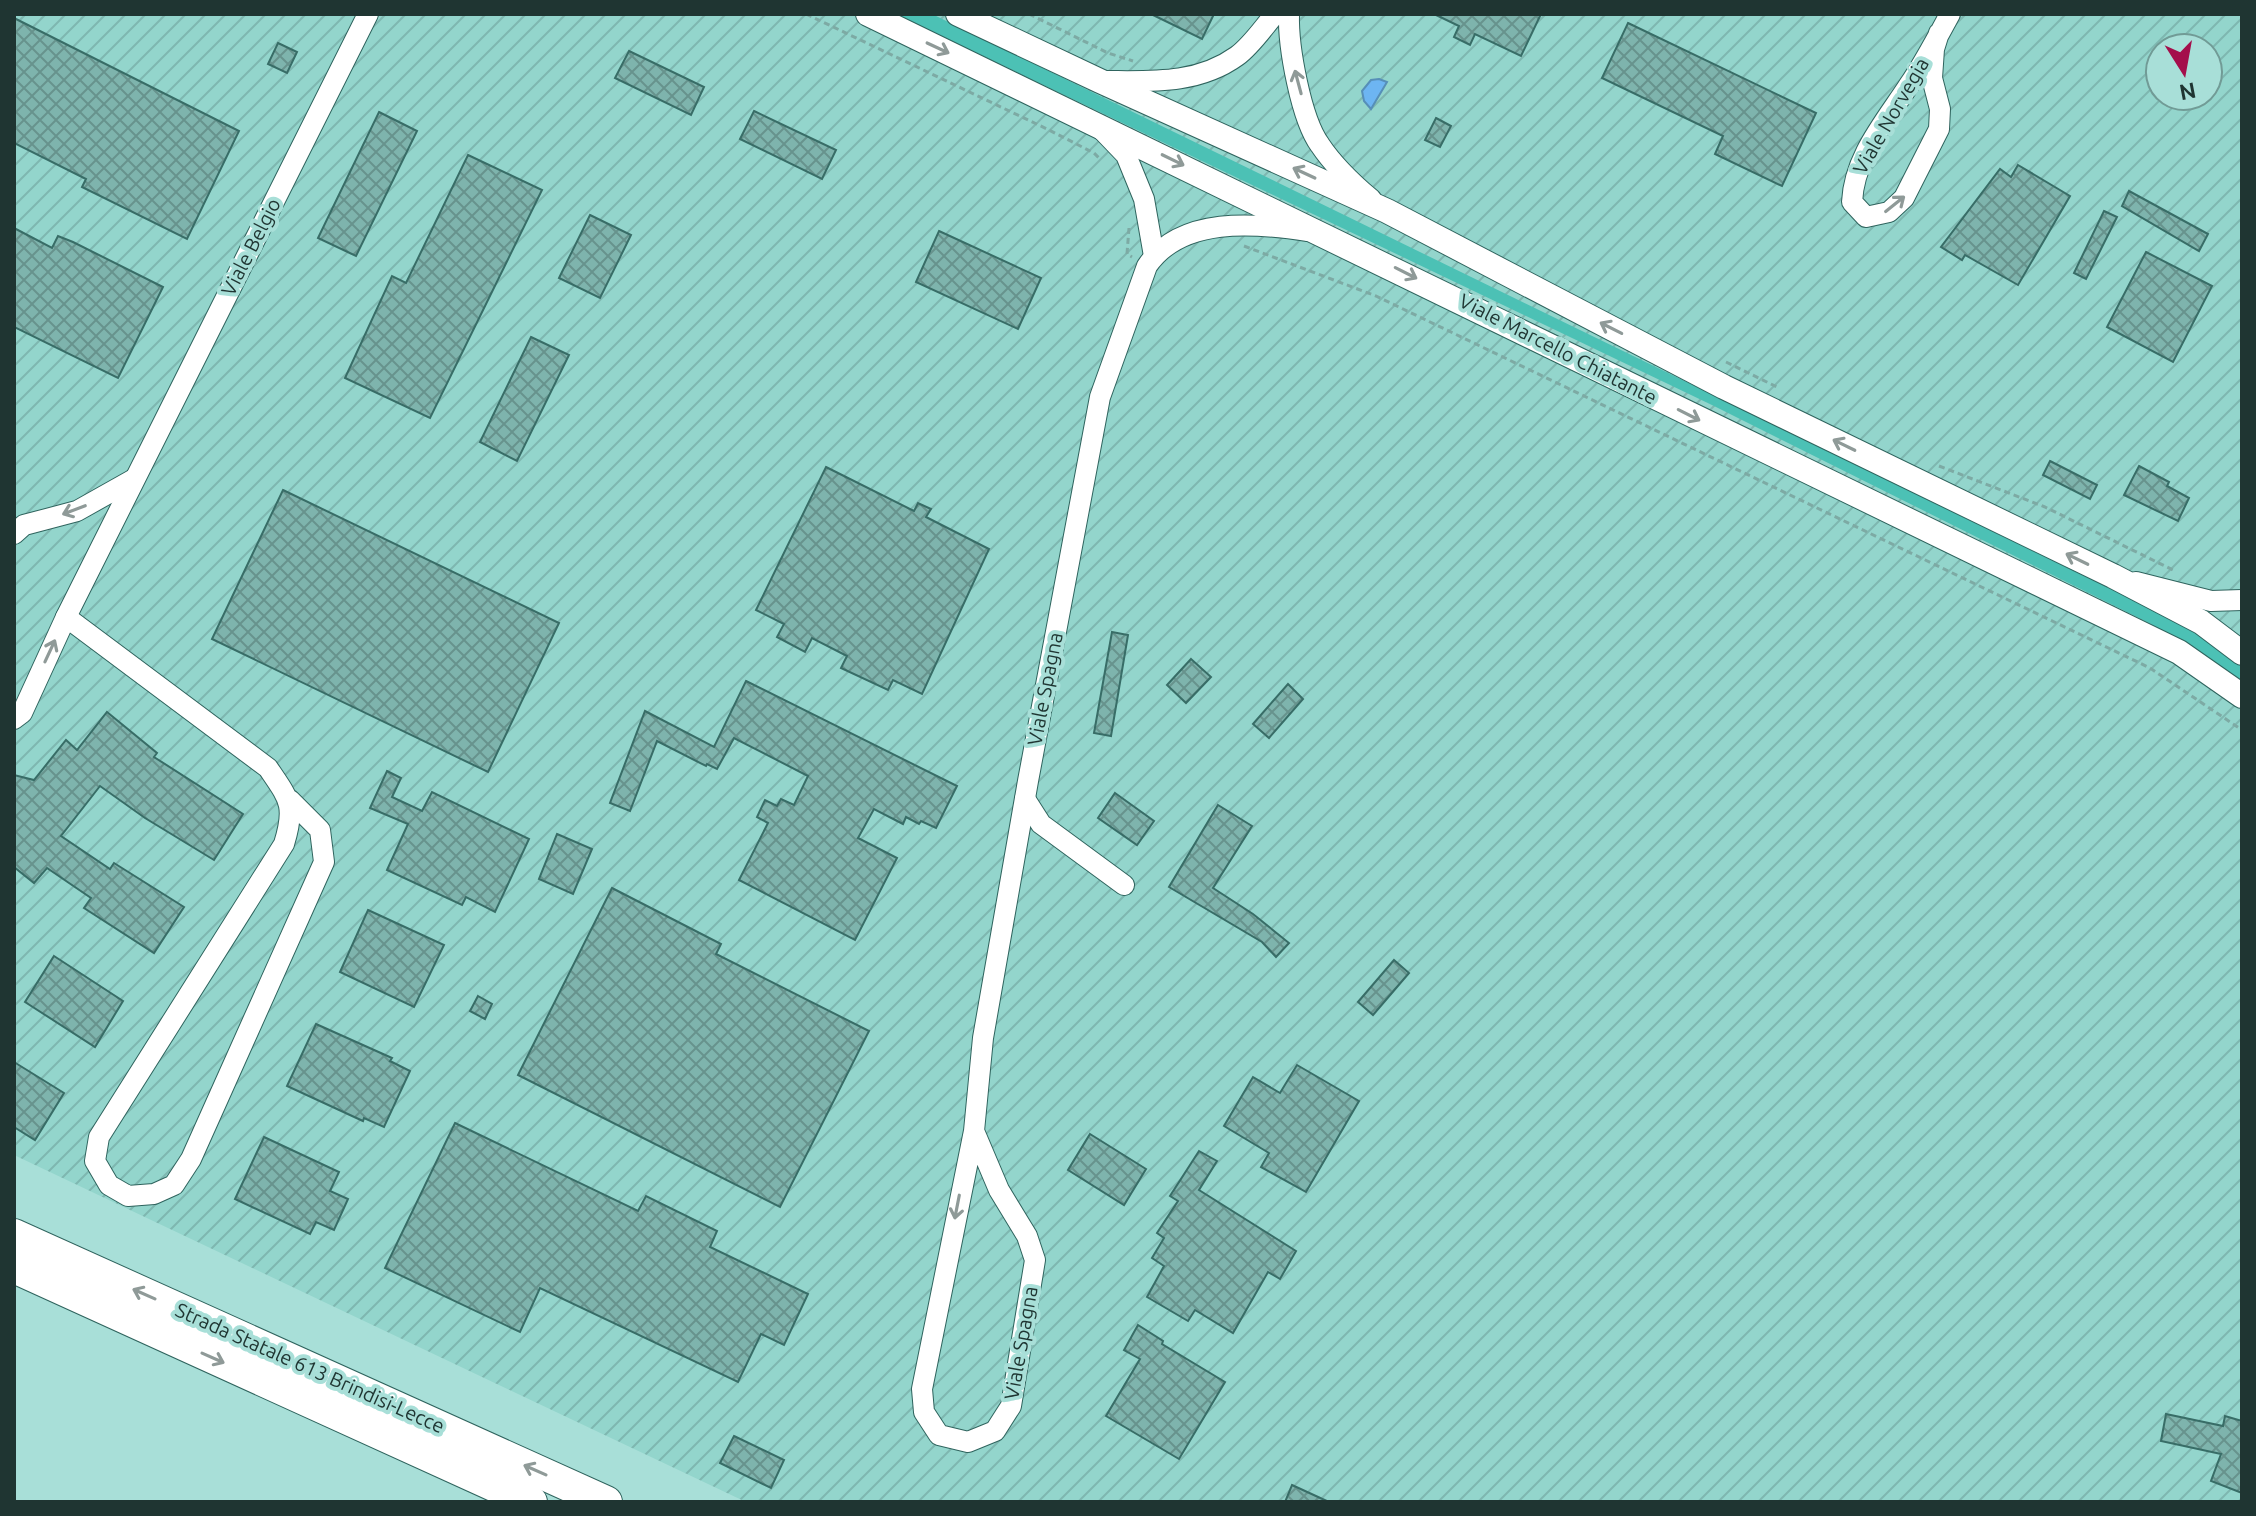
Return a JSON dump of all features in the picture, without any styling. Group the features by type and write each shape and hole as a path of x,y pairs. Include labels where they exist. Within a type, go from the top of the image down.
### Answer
{"highway":[{"name":"Strada Statale 613 Brindisi-Lecce","path":"14,1235 606,1502"},
{"name":"Strada Statale 613 Brindisi-Lecce","path":"14,1267 531,1502"}],"street":[{"name":"Viale Belgio","path":"14,719 22,713 134,479 368,14"},
{"name":"Viale Marcello Chiatante","path":"868,14 1327,234 1720,430 2179,652 2242,696"},
{"path":"958,14 1387,211 1724,387 2113,576 2201,622 2242,653"},
{"path":"1100,81 1154,81 1211,72 1239,55 1275,14"},
{"path":"1289,14 1288,32 1295,72 1318,143 1346,177 1387,211"},
{"name":"Viale Norvegia","path":"1939,33 1934,49 1932,78 1940,109 1939,129 1904,198 1889,212 1866,217 1852,202 1853,181 1870,144 1911,83 1939,33 1950,14"},
{"name":"Viale Spagna","path":"974,1131 999,1190 1027,1236 1035,1260 1011,1406 995,1431 968,1442 939,1435 924,1412 922,1389 974,1131 983,1038 1100,397 1150,261 1144,199 1126,155 1094,122"},
{"path":"1150,261 1174,239 1214,228 1260,224 1327,234"},
{"path":"14,534 24,525 77,511 134,479"},
{"path":"2113,576 2211,601 2242,600"},
{"path":"66,617 268,768 290,800 320,830 324,862 191,1159 174,1185 154,1194 128,1196 109,1185 95,1161 99,1137 284,844 289,827 290,800"},
{"path":"1025,799 1041,824 1124,885"}],"path":[{"path":"806,14 1071,141 1094,153 1105,164"},
{"path":"1029,14 1108,53 1139,63"},
{"path":"1129,223 1127,254 1150,261"},
{"path":"1244,246 1376,296 2150,668 2242,730"},
{"path":"1722,360 1785,391"},
{"path":"1929,461 1965,478 2045,507 2176,572"}],"shaded area":[{"path":"14,14 2242,14 2242,1502 746,1502 14,1155"},
{"path":"895,14 932,14 2158,612 2214,643 2242,664 2242,681 2151,624 1714,406"},
{"path":"1371,80 1387,82 1371,109 1364,101 1362,91"}],"building":[{"path":"1151,14 1214,14 1202,39"},
{"path":"1434,14 1541,14 1521,56 1475,34 1470,45 1454,37 1459,26"},
{"path":"14,18 239,131 187,239 82,187 86,179 14,143"},
{"path":"1628,23 1816,113 1782,186 1715,154 1723,136 1602,78"},
{"path":"278,43 297,52 287,73 268,64"},
{"path":"629,51 704,87 691,115 615,78"},
{"path":"754,111 836,150 822,179 740,139"},
{"path":"379,112 417,131 356,256 318,238"},
{"path":"1436,118 1451,126 1440,147 1425,140"},
{"path":"468,155 542,190 430,418 345,378 392,276 406,283"},
{"path":"2018,165 2070,196 2018,285 1965,255 1962,260 1941,247 2000,169 2011,177"},
{"path":"2129,191 2208,234 2199,251 2122,206"},
{"path":"2104,211 2117,217 2086,279 2074,273"},
{"path":"590,215 631,235 600,298 559,278"},
{"path":"14,228 52,248 58,236 163,287 118,378 14,327"},
{"path":"939,231 1041,278 1018,329 916,282"},
{"path":"2146,252 2212,286 2173,362 2107,327"},
{"path":"531,337 569,355 517,461 480,442"},
{"path":"2050,461 2097,485 2090,499 2043,475"},
{"path":"2139,466 2169,482 2167,486 2189,498 2178,521 2124,495"},
{"path":"826,467 914,511 918,503 931,509 926,517 989,549 922,694 893,680 888,690 841,668 847,656 812,638 805,652 777,637 784,624 756,610"},
{"path":"283,490 559,623 488,772 212,639"},
{"path":"1112,632 1128,635 1111,736 1094,733"},
{"path":"1191,659 1211,677 1186,703 1167,685"},
{"path":"746,681 957,786 936,828 906,817 903,824 874,809 858,838 897,858 855,940 739,880 768,823 757,817 765,800 777,806 781,799 794,805 808,776 734,738 717,769 657,741 630,811 610,803 645,711 714,747"},
{"path":"1288,684 1303,699 1269,738 1253,724"},
{"path":"107,712 157,753 154,757 243,814 214,860 100,786 61,836 110,869 114,863 184,907 154,953 84,908 91,898 47,868 34,883 14,867 14,775 34,780 66,740 77,750"},
{"path":"387,771 401,778 392,797 422,811 432,792 529,839 495,912 466,897 462,905 387,870 408,824 370,808"},
{"path":"1115,793 1154,821 1137,845 1098,818"},
{"path":"1218,805 1252,826 1213,888 1289,943 1276,957 1262,942 1169,887"},
{"path":"557,834 592,849 573,894 539,879"},
{"path":"612,888 721,944 716,954 869,1031 780,1207 518,1075"},
{"path":"368,910 444,945 414,1007 340,972"},
{"path":"54,956 123,1001 95,1047 25,1002"},
{"path":"1394,960 1409,973 1373,1015 1358,1002"},
{"path":"478,996 492,1004 485,1019 470,1011"},
{"path":"316,1024 392,1058 390,1061 410,1071 384,1127 364,1118 363,1121 287,1086"},
{"path":"14,1062 64,1093 35,1140 14,1127"},
{"path":"1297,1065 1359,1101 1306,1192 1261,1167 1269,1153 1224,1126 1253,1077 1280,1093"},
{"path":"455,1123 638,1211 646,1196 717,1231 710,1247 808,1294 784,1345 761,1334 738,1382 540,1288 520,1332 385,1268"},
{"path":"1090,1134 1146,1169 1124,1205 1068,1170"},
{"path":"264,1137 339,1172 330,1191 348,1199 334,1230 316,1222 310,1234 235,1199"},
{"path":"1199,1151 1217,1161 1199,1190 1296,1251 1280,1279 1268,1272 1233,1333 1195,1310 1188,1321 1147,1297 1164,1266 1152,1258 1164,1238 1157,1233 1178,1201 1170,1196"},
{"path":"1138,1325 1163,1341 1162,1344 1225,1382 1179,1459 1106,1416 1140,1359 1124,1350"},
{"path":"2166,1414 2223,1426 2225,1416 2242,1421 2242,1493 2211,1481 2221,1454 2161,1441"},
{"path":"734,1436 784,1460 771,1488 720,1463"},
{"path":"1292,1485 1329,1502 1285,1502"}]}
